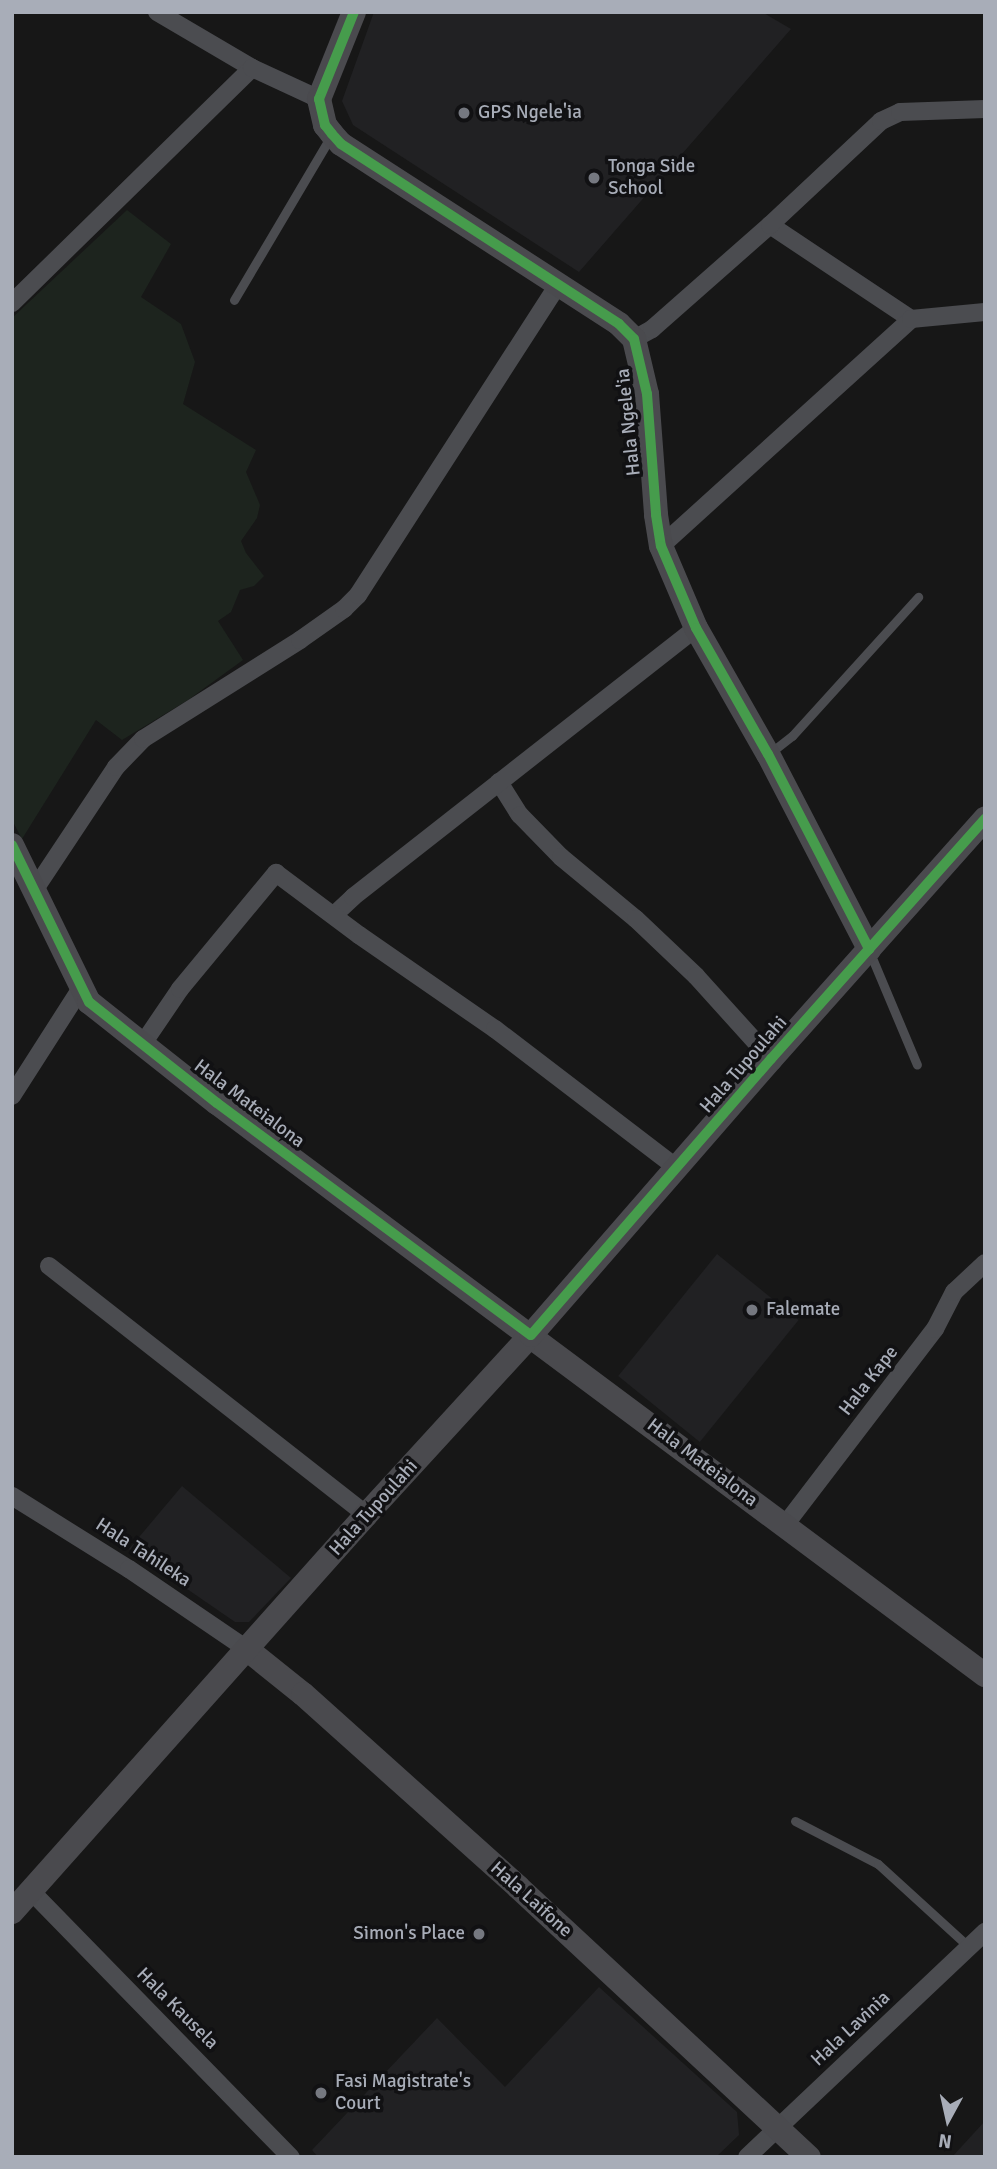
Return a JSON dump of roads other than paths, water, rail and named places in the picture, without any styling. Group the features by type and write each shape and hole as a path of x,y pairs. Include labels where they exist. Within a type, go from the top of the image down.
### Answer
{"street":[{"path":"157,12 252,68 319,99"},
{"path":"332,134 325,125 319,99 354,12"},
{"path":"12,303 252,68"},
{"path":"634,339 652,330 881,121 900,112 985,109"},
{"name":"Hala Ngele'ia","path":"332,134 341,144 619,324 634,339 647,394 656,515 661,545 696,628 768,754 869,949"},
{"path":"770,225 911,319"},
{"path":"34,889 116,767 143,739 300,640 344,610 358,595 558,285"},
{"path":"661,545 911,319 985,312"},
{"path":"334,915 696,628"},
{"path":"499,782 520,815 561,857 636,919 696,976 771,1059"},
{"name":"Hala Tupoulahi","path":"12,1912 366,1515 531,1335 771,1059 985,819"},
{"name":"Hala Mateialona","path":"12,845 89,1002 142,1045 985,1675"},
{"path":"142,1045 180,989 276,873 495,1029 678,1169"},
{"path":"12,1096 83,985"},
{"name":"Hala Kape","path":"785,1525 935,1329 954,1292 985,1263"},
{"path":"49,1266 366,1515"},
{"name":"Hala Tahileka","path":"12,1496 118,1561 248,1650"},
{"name":"Hala Laifone","path":"248,1650 303,1694 508,1878 809,2157"},
{"name":"Hala Kausela","path":"31,1891 291,2157"},
{"name":"Hala Lavinia","path":"747,2157 985,1933"}],"lane":[{"path":"234,300 332,134"},
{"path":"768,754 792,736 918,597"},
{"path":"869,949 917,1065"},
{"path":"795,1821 878,1864 969,1947"}],"place":[{"name":"GPS Ngele'ia","path":"464,113"},
{"name":"Tonga Side School","path":"594,178"},
{"name":"Falemate","path":"752,1310"},
{"name":"Simon's Place","path":"479,1934"},
{"name":"Fasi Magistrate's Court","path":"321,2093"}]}
